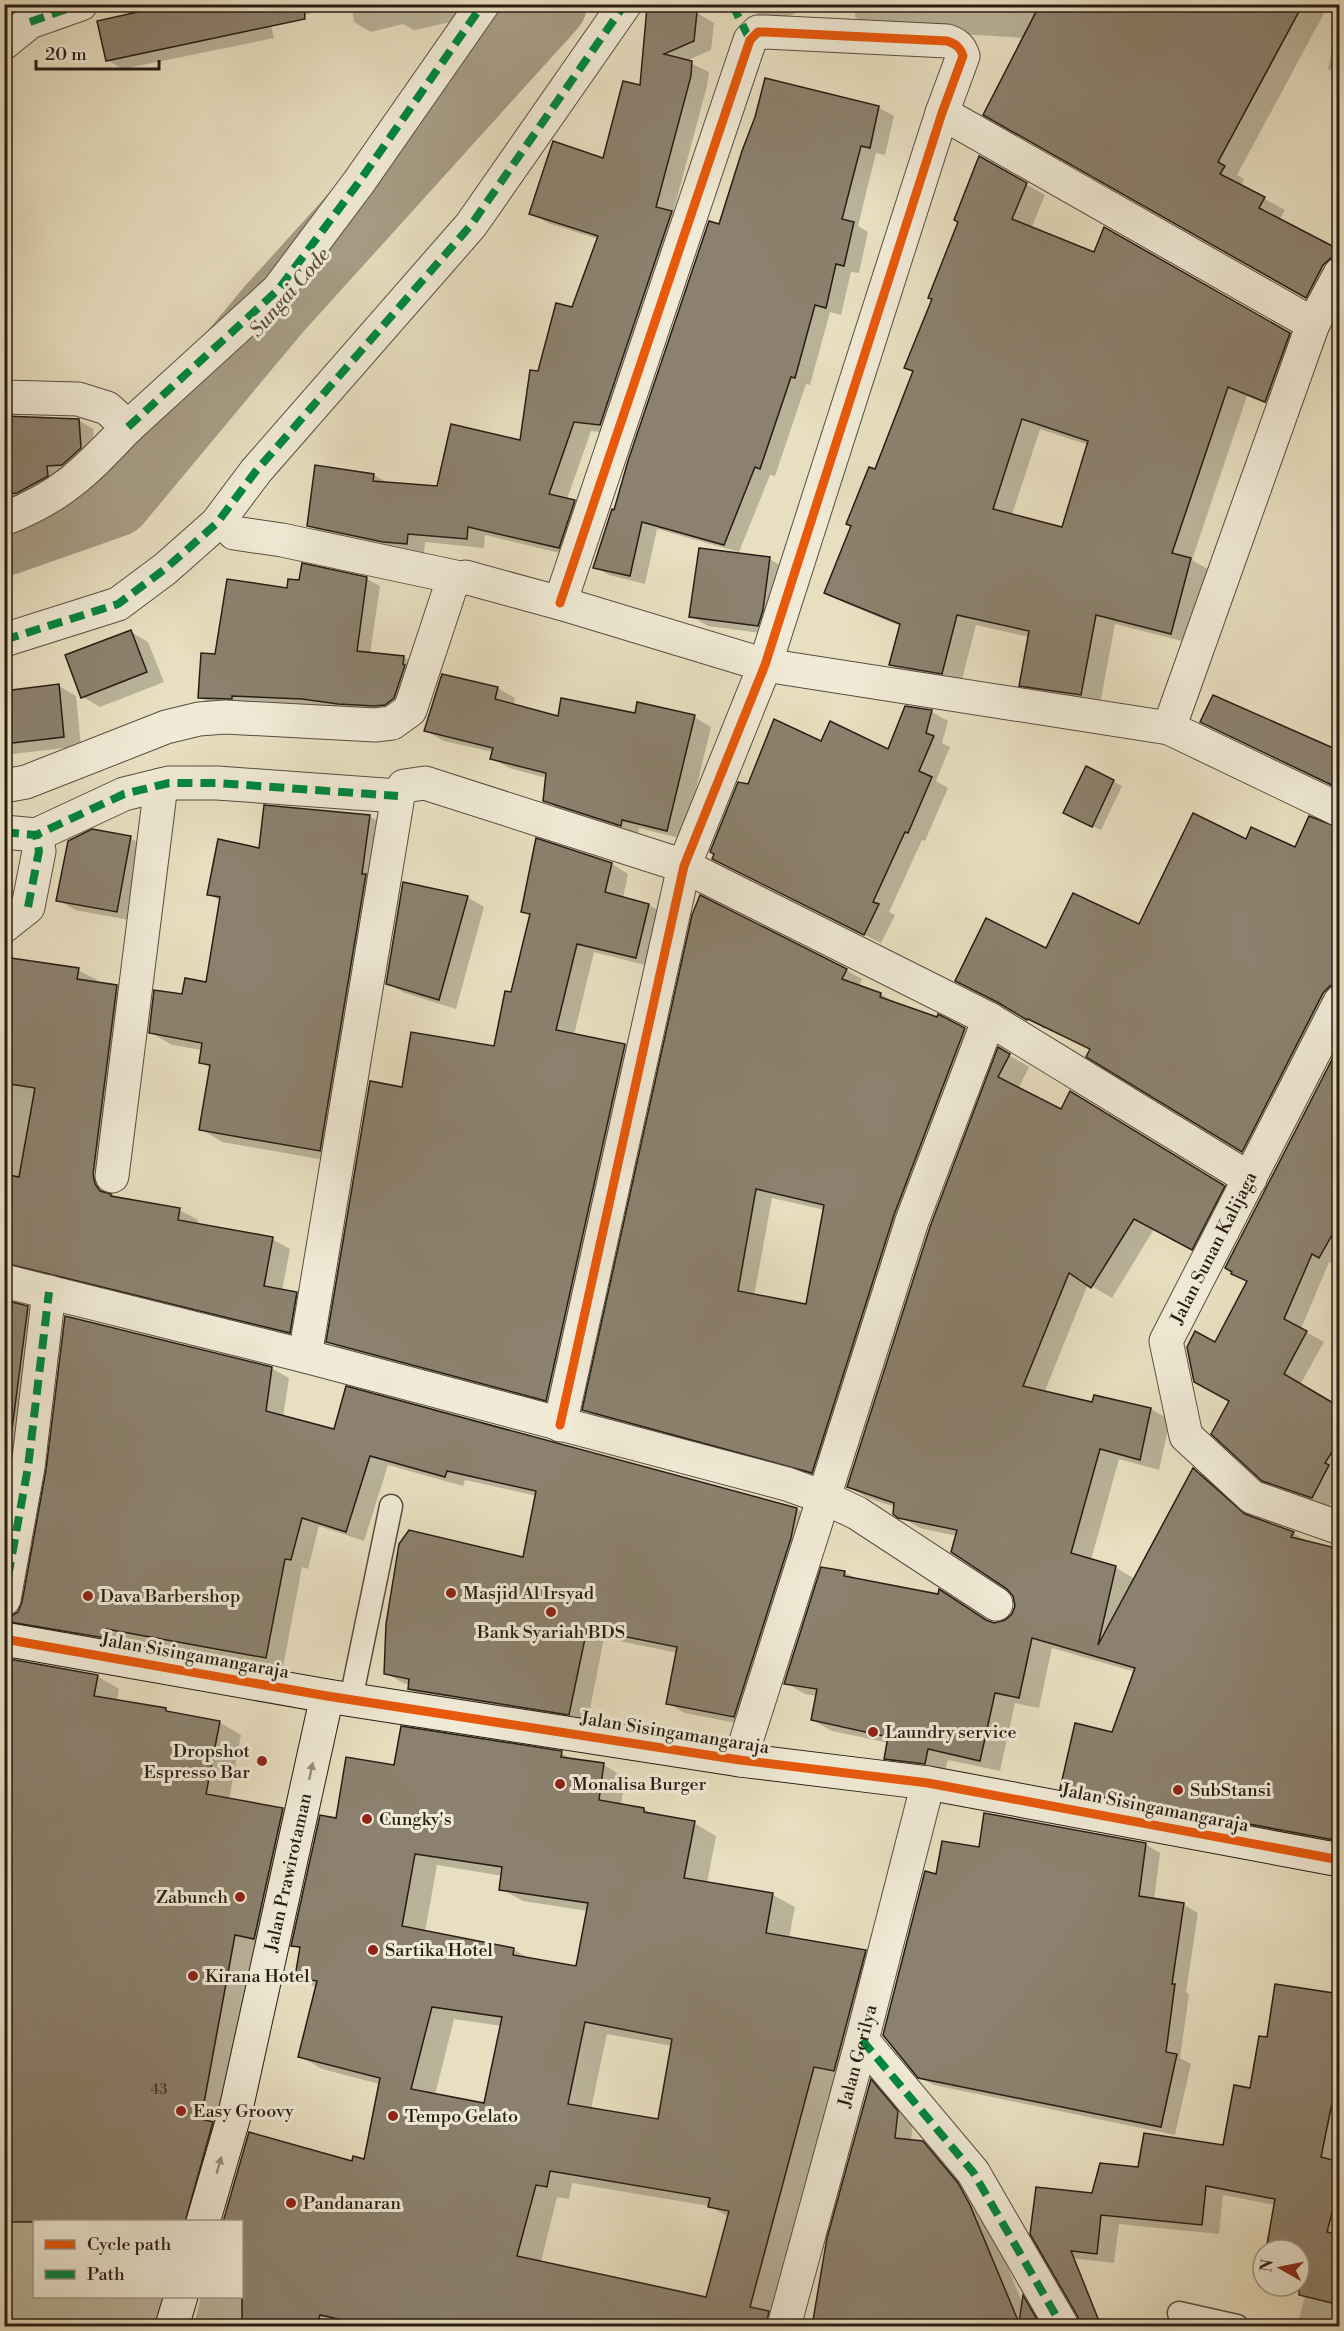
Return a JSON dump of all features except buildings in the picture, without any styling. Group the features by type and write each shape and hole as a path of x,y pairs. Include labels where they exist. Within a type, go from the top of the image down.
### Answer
{"street":[{"path":"4,43 26,13 81,4"},
{"path":"4,519 32,508 78,478 128,427 278,290 359,182 483,4"},
{"path":"4,640 118,604 165,570 217,523 256,471 471,225 625,4"},
{"path":"560,603 750,40 758,32 765,32 947,41 961,48 963,56 942,113 765,665 684,866 560,1425"},
{"path":"942,113 1313,324"},
{"path":"1169,728 1313,324 1340,274"},
{"path":"4,397 78,399 107,408 128,427"},
{"path":"234,533 282,540 460,578 473,578 765,665 1169,728 1340,810"},
{"path":"4,786 26,782 166,727 199,719 225,717 375,725 392,723 410,710 452,584 460,578"},
{"path":"4,926 28,908 39,851 20,834 124,794 161,785 217,783 398,796"},
{"path":"305,1356 398,796 404,786 425,783 684,866 989,1019 1250,1179"},
{"path":"112,1176 161,785"},
{"name":"Jalan Sunan Kalijaga","path":"1340,1002 1166,1341 1186,1436 1252,1497 1340,1528"},
{"path":"740,1760 912,1221 989,1019"},
{"path":"4,1281 305,1356 786,1484 823,1497 857,1513 996,1604"},
{"path":"4,1599 28,1467 49,1292"},
{"name":"Jalan Sisingamangaraja","path":"4,1639 339,1698 740,1760 928,1783 1340,1860"},
{"name":"Jalan Prawirotaman","path":"204,2220 236,2109 339,1698"},
{"name":"Jalan Gerilya","path":"784,2326 862,2040 928,1783"},
{"path":"862,2040 973,2172 1062,2326"},
{"path":"172,2326 180,2298"}],"lane":[{"path":"339,1698 391,1506"},
{"path":"1179,2313 1237,2326"}],"waterway":[{"name":"Sungai Code","path":"4,539 115,500 274,309 550,4"}],"marked path":[{"path":"30,22 81,4"},
{"path":"128,427 278,290 359,182 483,4"},
{"path":"4,640 118,604 165,569 217,523 256,471 471,225 625,4"},
{"path":"732,4 750,40"},
{"path":"4,832 36,835 124,794 169,783 217,783 398,796"},
{"path":"28,907 39,851 36,835"},
{"path":"4,1599 28,1467 49,1292"},
{"path":"862,2040 973,2172 1062,2326"}],"cycle path":[{"path":"560,603 750,40 758,32 765,32 947,41 955,45 963,56 942,113 765,665 684,866 560,1425"},
{"path":"4,1639 327,1696 740,1760 928,1783 1340,1860"}],"place":[{"name":"Masjid Al Irsyad","path":"451,1593"},
{"name":"Dava Barbershop","path":"88,1596"},
{"name":"Bank Syariah BDS","path":"551,1612"},
{"name":"Laundry service","path":"873,1732"},
{"name":"Dropshot Espresso Bar","path":"262,1761"},
{"name":"Monalisa Burger","path":"560,1784"},
{"name":"SubStansi","path":"1178,1790"},
{"name":"Cungky's","path":"367,1819"},
{"name":"Zabunch","path":"240,1897"},
{"name":"Sartika Hotel","path":"373,1950"},
{"name":"Kirana Hotel","path":"193,1976"},
{"name":"Easy Groovy","path":"181,2111"},
{"name":"Tempo Gelato","path":"393,2116"},
{"name":"Pandanaran","path":"291,2203"}]}
